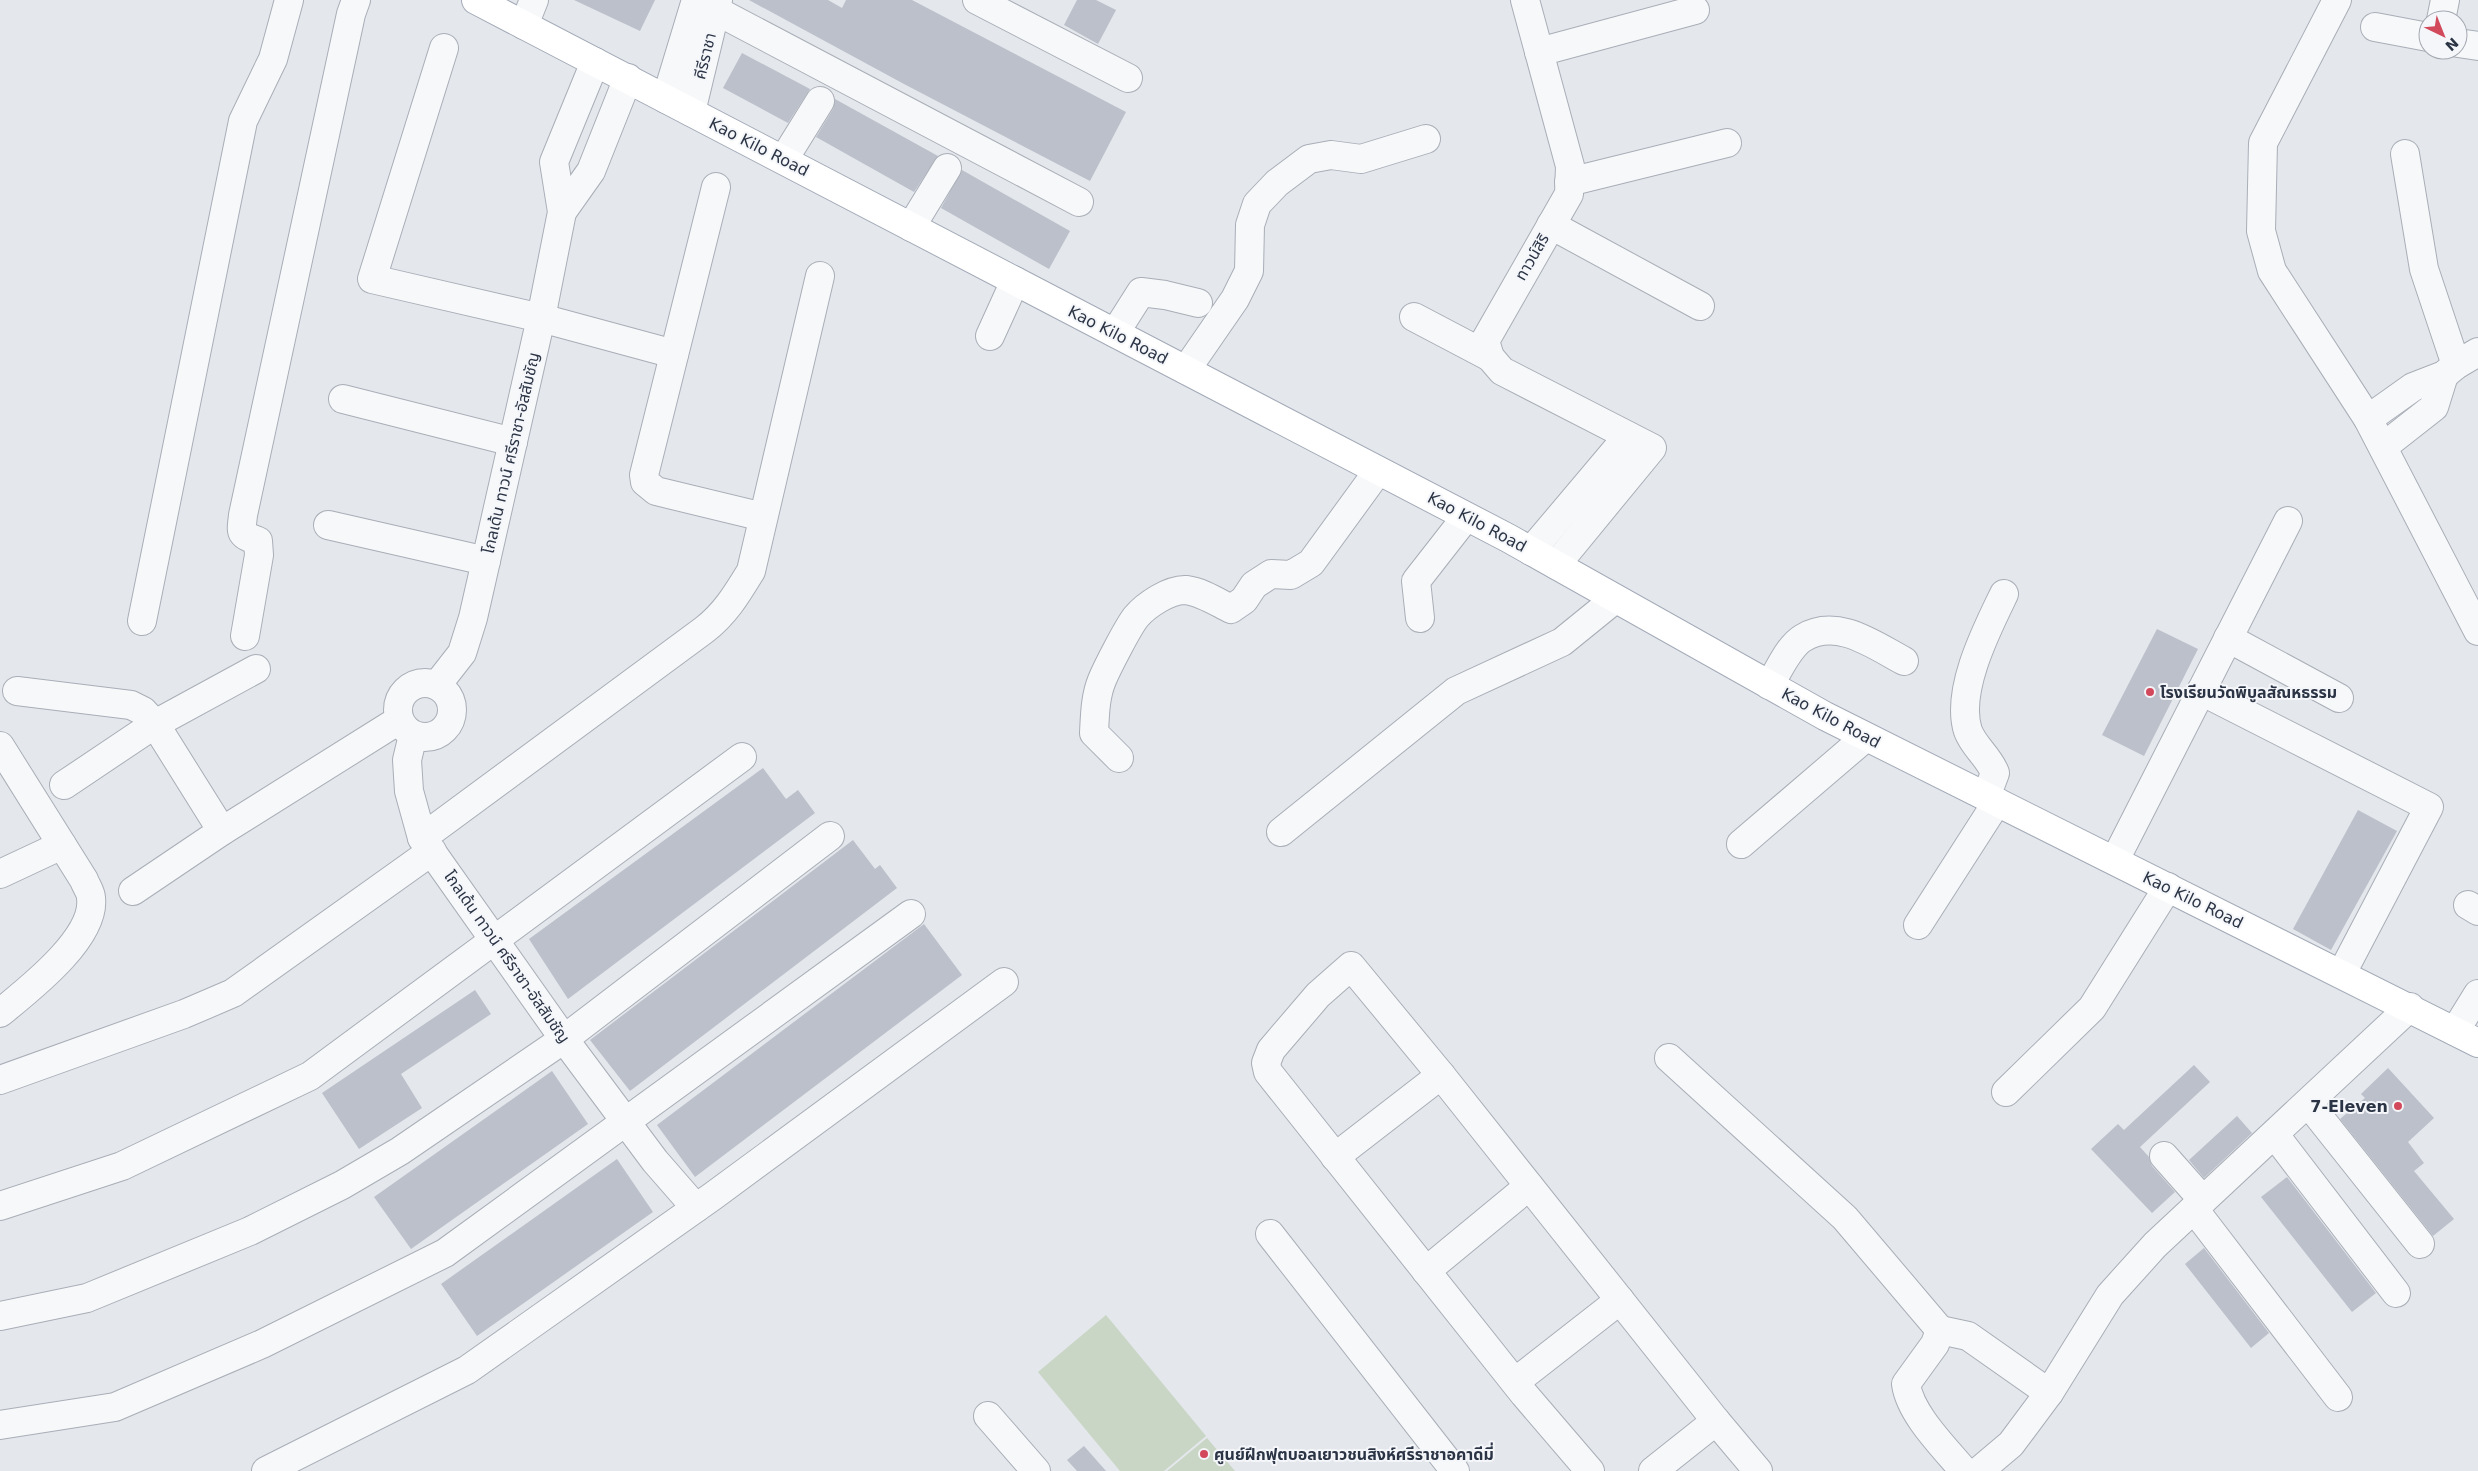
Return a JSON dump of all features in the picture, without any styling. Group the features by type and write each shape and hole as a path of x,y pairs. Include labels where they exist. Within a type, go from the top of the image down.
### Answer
{"main road":[{"name":"Kao Kilo Road","path":"476,0 1466,517 1866,737 2467,1037"}],"street":[{"path":"142,621 242,121 273,60 289,0"},
{"path":"245,636 259,555 259,544 242,534 244,515 349,24 356,0"},
{"path":"524,25 534,0"},
{"path":"978,0 1128,78"},
{"name":"ทาวน์สิริ","path":"1490,357 1485,341 1492,326 1569,194 1570,166 1525,0"},
{"path":"2337,0 2263,143 2261,231 2272,271 2368,418 2478,631"},
{"path":"706,3 1079,202"},
{"name":"คีรีราชา","path":"666,99 706,3"},
{"name":"คีรีราชา","path":"691,112 706,3"},
{"path":"1539,52 1695,10"},
{"path":"2375,27 2418,35"},
{"path":"444,48 372,280 541,318 674,354"},
{"name":"โกลเด้น ทาวน์ ศรีราชา-อัสสัมชัญ","path":"437,685 462,653 473,618 541,318 562,212 554,162 595,62"},
{"name":"โกลเด้น ทาวน์ ศรีราชา-อัสสัมชัญ","path":"562,212 591,171 628,78"},
{"path":"784,160 820,101"},
{"path":"1186,370 1239,292 1249,271 1250,225 1257,204 1277,183 1309,159 1331,155 1362,159 1426,139"},
{"path":"1569,182 1727,143"},
{"path":"2405,154 2424,268 2459,364"},
{"path":"911,227 947,168"},
{"path":"716,187 644,474 645,482 656,491 763,517"},
{"path":"1551,225 1700,306"},
{"path":"0,1080 184,1014 233,993 721,617 751,571 820,276"},
{"path":"990,336 1015,281"},
{"path":"1115,333 1140,292 1165,295 1198,303"},
{"path":"1414,317 1490,357 1502,371 1640,442"},
{"path":"2368,418 2412,387 2459,364"},
{"path":"2383,448 2434,407 2459,364"},
{"path":"343,399 513,442"},
{"path":"1531,552 1640,442"},
{"path":"1556,565 1640,442"},
{"path":"1119,758 1094,733 1095,708 1102,680 1136,617 1172,592 1185,590 1200,593 1231,609 1244,600 1254,585 1271,574 1291,575 1311,563 1378,471"},
{"path":"1420,618 1416,581 1466,517"},
{"path":"2114,860 2288,521"},
{"path":"328,525 486,561"},
{"path":"1918,925 1991,799 1995,773 1976,747 1968,730 1966,716 1967,694 1982,639 2004,594"},
{"path":"1281,832 1456,691 1562,642 1615,599"},
{"path":"1770,685 1790,653 1803,638 1826,630 1844,631 1904,661"},
{"path":"2228,638 2338,698"},
{"path":"64,785 155,724 256,669"},
{"path":"425,682 437,685 447,692 450,698 452,716 447,727 437,735 425,738 406,727 398,704 403,693 413,685 425,682"},
{"path":"17,691 132,705 142,711 155,724 222,831"},
{"path":"2201,691 2429,807 2342,973"},
{"path":"133,891 222,831 406,727"},
{"name":"โกลเด้น ทาวน์ ศรีราชา-อัสสัมชัญ","path":"406,727 409,791 427,844 564,1039 655,1161 696,1208"},
{"path":"1741,844 1866,737"},
{"path":"0,746 92,897 90,912 82,934 33,986 0,1013"},
{"path":"0,1206 122,1166 310,1076 742,758"},
{"path":"0,1316 87,1298 250,1231 342,1185 400,1151 564,1039 830,836"},
{"path":"0,874 62,846"},
{"path":"2006,1092 2092,1008 2168,887"},
{"path":"0,1425 115,1407 262,1344 445,1253 911,914"},
{"path":"1590,1471 1515,1382 1280,1090 1268,1072 1266,1063 1270,1050 1318,995 1351,966 1442,1075 1716,1421 1758,1471"},
{"path":"266,1471 467,1370 696,1208 1004,982"},
{"path":"2467,1037 2478,994"},
{"path":"1978,1471 2011,1444 2049,1393 2110,1295 2155,1245 2410,1007"},
{"path":"1669,1058 1845,1218 1940,1330 1968,1336 2049,1393"},
{"path":"1335,1156 1442,1075"},
{"path":"2308,1103 2420,1244"},
{"path":"2275,1135 2396,1292"},
{"path":"2164,1156 2338,1397"},
{"path":"1426,1270 1529,1186"},
{"path":"1270,1234 1455,1471"},
{"path":"1515,1382 1620,1300"},
{"path":"1940,1330 1935,1344 1906,1384 1908,1396 1917,1412 1964,1471"},
{"path":"988,1416 1036,1471"},
{"path":"1652,1471 1716,1421"}],"green space":[{"path":"1106,1315 1206,1436 1164,1471 1120,1471 1038,1372"},
{"name":"ศูนย์ฝีกฟุตบอลเยาวชนสิงห์ศรีราชาอคาดีมี่","path":"1207,1438 1235,1471 1167,1471"}],"building":[{"path":"574,0 655,0 640,31"},
{"path":"749,0 828,0 842,8 846,0 912,0 1126,112 1090,181 904,84"},
{"path":"1077,0 1096,0 1116,10 1098,44 1064,25"},
{"path":"742,53 810,89 788,123 723,88"},
{"path":"835,99 938,156 914,192 816,137 833,109"},
{"path":"962,170 1070,231 1049,269 941,208"},
{"name":"โรงเรียนวัดพิบูลสัณหธรรม","path":"2157,629 2198,649 2144,756 2102,735"},
{"path":"763,768 786,799 798,790 815,813 568,999 529,939"},
{"path":"2358,810 2397,831 2331,950 2293,929"},
{"path":"853,840 875,869 880,865 897,888 630,1091 590,1040"},
{"path":"924,924 962,975 695,1177 657,1125"},
{"path":"475,990 491,1014 401,1074 422,1108 359,1149 322,1093"},
{"path":"2194,1065 2210,1082 2140,1147 2149,1157 2152,1166 2175,1192 2152,1213 2091,1149 2118,1124 2124,1130"},
{"path":"2388,1068 2434,1118 2408,1142 2424,1163 2414,1171 2454,1219 2433,1236 2340,1119 2365,1098 2361,1094"},
{"path":"552,1071 588,1124 411,1249 374,1197"},
{"path":"2237,1116 2252,1133 2204,1178 2189,1160"},
{"path":"617,1159 653,1212 477,1336 441,1284"},
{"path":"2287,1177 2376,1293 2352,1312 2261,1197"},
{"path":"2204,1248 2269,1333 2251,1348 2185,1264"},
{"path":"1084,1446 1106,1471 1077,1471 1067,1460"}],"place":[{"name":"โรงเรียนวัดพิบูลสัณหธรรม","path":"2150,692"},
{"name":"7-Eleven","path":"2398,1106"},
{"name":"ศูนย์ฝีกฟุตบอลเยาวชนสิงห์ศรีราชาอคาดีมี่","path":"1204,1454"}]}
